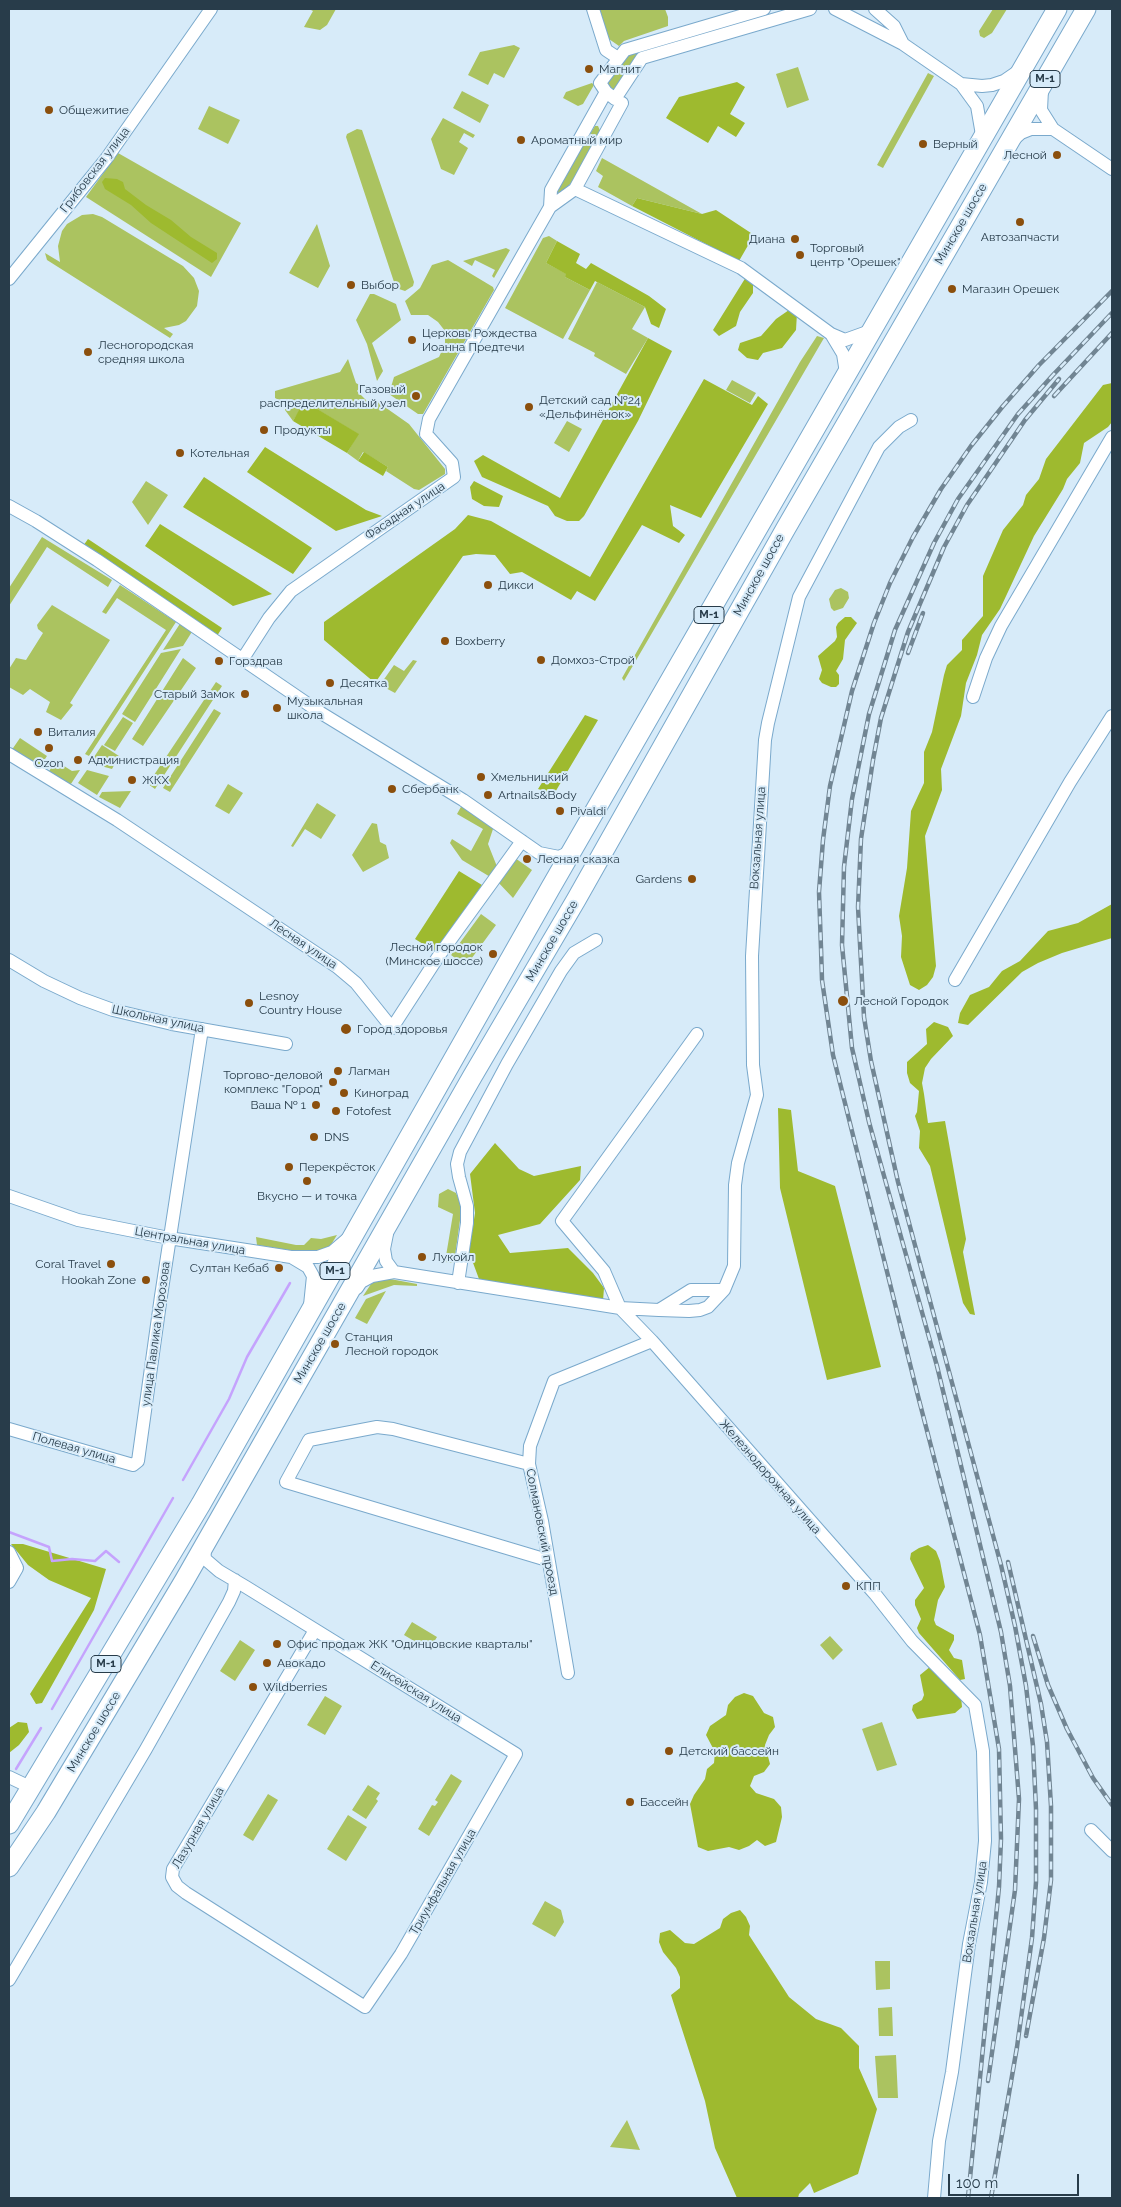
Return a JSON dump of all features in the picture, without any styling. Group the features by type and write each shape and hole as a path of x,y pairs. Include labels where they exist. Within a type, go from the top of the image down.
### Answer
{"highway":[{"name":"Минское шоссе","path":"9,1824 202,1504 551,887 982,135 1057,9"},
{"name":"Минское шоссе","path":"9,1867 46,1812 184,1581 393,1214 576,900 786,528 1086,9"}],"street":[{"name":"Грибовская улица","path":"9,279 106,159 211,9"},
{"path":"593,9 606,50 618,58"},
{"path":"615,98 600,83 625,50 764,9"},
{"path":"550,207 551,190 642,58 810,9"},
{"path":"835,9 903,44 962,84 978,106 982,135"},
{"path":"875,9 894,26 903,44"},
{"path":"962,84 992,85 1004,81 1020,70"},
{"path":"1044,81 1041,110 1054,129 1112,169"},
{"path":"615,98 607,132 575,189 741,268 831,334 845,340 870,331"},
{"path":"1005,149 1016,137 1027,130 1054,129"},
{"name":"Фасадная улица","path":"242,660 269,618 291,591 454,477 452,463 426,434 429,419 550,207 575,189"},
{"path":"831,334 843,354 846,373"},
{"name":"Вокзальная улица","path":"724,1290 734,1266 735,1184 738,1163 757,1095 753,1065 752,956 765,740 768,723 799,597 879,447 899,427 911,420"},
{"path":"973,698 986,658 1001,626 1112,437"},
{"path":"9,506 36,520 218,641 242,660 349,730 463,800 522,841 539,853 551,868 551,887"},
{"path":"955,980 1070,782 1112,716"},
{"name":"Лесная улица","path":"9,754 125,825 337,967 356,983 392,1028 438,958 522,841"},
{"path":"539,853 554,857 572,851"},
{"path":"458,1283 468,1206 457,1164 460,1152 507,1064 561,971 574,953 596,940"},
{"name":"Школьная улица","path":"9,960 44,981 80,998 113,1010 172,1024 286,1044"},
{"name":"улица Павлика Морозова","path":"138,1461 169,1238 202,1029"},
{"path":"620,1308 604,1271 562,1221 697,1034"},
{"name":"Центральная улица","path":"9,1196 78,1220 169,1238 291,1257 318,1257 332,1252 363,1222"},
{"path":"393,1214 384,1250 386,1261 394,1272"},
{"path":"291,1257 308,1267 314,1276 306,1321"},
{"path":"334,1318 361,1282 372,1276 394,1272 620,1308 700,1310 714,1302 724,1290"},
{"path":"659,1310 691,1290 724,1290"},
{"name":"Железнодорожная улица","path":"620,1308 652,1341 919,1647"},
{"name":"Солмановский проезд","path":"568,1673 542,1521 529,1464 530,1446 554,1381 652,1341"},
{"path":"529,1464 393,1429 377,1427 309,1440 286,1482 548,1560"},
{"name":"Полевая улица","path":"9,1429 133,1465 138,1461"},
{"path":"204,1546 205,1559 219,1571"},
{"path":"9,1552 16,1568 9,1582"},
{"path":"184,1581 197,1572 204,1570 219,1571"},
{"name":"Елисейская улица","path":"219,1571 516,1754"},
{"path":"9,1980 90,1846 229,1602 234,1591 235,1580"},
{"name":"Лазурная улица","path":"315,1630 173,1869 172,1877 177,1886 186,1893 365,2007"},
{"name":"Вокзальная улица","path":"919,1647 975,1705 983,1752 985,1841 981,1882 969,1944 952,2072 939,2141 934,2198"},
{"name":"Триумфальная улица","path":"365,2007 401,1954 516,1754"},
{"path":"9,1777 32,1788"},
{"path":"1091,1830 1112,1851"}],"green space":[{"path":"309,9 336,9 327,25 320,30 304,27 313,11"},
{"path":"599,9 665,9 668,17 668,26 624,41 619,46 609,39"},
{"path":"993,9 1007,9 992,33 984,38 980,36 979,31"},
{"path":"736,20 738,27 640,55 615,93 605,82 627,52"},
{"path":"514,45 520,48 504,78 494,73 488,85 468,75 480,52"},
{"path":"798,67 809,100 787,108 776,74"},
{"path":"928,73 934,76 883,168 877,165"},
{"path":"737,82 745,87 730,114 745,123 736,137 718,126 708,143 666,118 679,97"},
{"path":"592,83 594,85 583,104 578,106 563,98 566,92"},
{"path":"462,91 489,105 480,123 453,108"},
{"path":"209,106 240,120 228,144 198,129"},
{"path":"443,118 475,135 473,138 464,133 459,142 468,148 454,175 441,169 431,139"},
{"path":"595,126 598,126 601,133 576,177 565,190 556,194 556,188"},
{"path":"357,129 362,130 414,282 413,286 405,291 396,288 346,137 347,134"},
{"path":"118,153 241,223 211,277 86,197"},
{"path":"602,158 702,214 637,198 632,206 598,187 603,176 596,171"},
{"path":"105,178 117,179 123,182 125,189 146,205 171,220 191,237 217,253 217,259 212,263 151,223 131,205 105,189 102,182"},
{"path":"637,198 702,214 716,210 754,235 739,261 632,206"},
{"path":"93,214 102,217 183,266 194,278 199,291 197,306 186,321 179,325 164,328 173,334 170,338 47,260 45,253 60,262 58,246 62,231 67,224 82,215"},
{"path":"317,224 330,266 318,288 289,273"},
{"path":"549,236 557,241 546,263 567,274 565,277 590,290 563,339 505,308 543,238"},
{"path":"557,241 580,254 576,263 586,269 591,263 649,296 666,309 659,328 651,324 645,307 595,281 590,290 565,277 566,274 546,263"},
{"path":"506,248 510,250 494,278 492,276 495,270 475,260 472,266 463,261"},
{"path":"448,260 493,287 494,290 423,414 418,414 389,394 394,377 439,357 445,344 445,331 438,322 428,315 411,315 405,301 420,288 432,265"},
{"path":"746,277 753,281 753,293 740,312 736,326 719,336 713,330"},
{"path":"597,282 645,307 632,329 648,338 626,374 594,356 595,353 568,339"},
{"path":"370,294 396,304 401,320 372,343 383,371 377,381 367,344 356,320"},
{"path":"789,310 797,313 796,330 782,348 763,353 758,360 747,358 738,350 740,343 761,336 776,319"},
{"path":"817,336 824,338 624,681 622,678 800,362"},
{"path":"648,338 672,351 638,421 584,516 579,521 567,521 555,516 548,506 482,477 474,461 483,455 560,498"},
{"path":"348,359 356,383 361,386 357,391 367,401 372,398 409,424 445,469 445,474 419,490 414,489 386,471 388,467 363,452 358,461 347,453 358,434 305,402 293,421 285,410 287,404 275,398 275,391 340,372"},
{"path":"704,379 752,405 758,396 768,404 701,518 670,505 673,526 685,535 679,543 642,525 595,601 577,591 571,600 522,572 510,574 495,555 476,554 463,556 375,683 324,640 324,622 455,529 468,515 491,521 590,577"},
{"path":"732,380 756,393 750,403 726,390"},
{"path":"1112,383 1112,422 1108,427 1084,443 1080,463 1067,479 1063,489 1034,536 1000,609 982,635 977,655 966,683 961,716 941,769 942,790 925,836 936,966 933,977 927,985 919,990 910,985 901,957 902,936 899,916 907,868 911,811 924,783 924,752 932,732 947,665 962,650 962,640 983,616 983,576 1003,530 1023,505 1026,495 1039,479 1046,459 1103,385"},
{"path":"304,401 359,434 347,453 293,421"},
{"path":"567,421 582,429 569,452 554,443"},
{"path":"265,447 366,510 382,516 336,531 247,472"},
{"path":"364,452 388,467 383,476 358,461"},
{"path":"204,477 312,548 293,574 183,507"},
{"path":"146,481 168,495 148,525 132,502"},
{"path":"474,481 503,496 499,507 484,506 472,499 470,487"},
{"path":"160,524 272,594 233,606 145,546"},
{"path":"42,537 112,580 108,587 47,547 9,606 9,588"},
{"path":"88,539 222,628 217,636 83,546"},
{"path":"120,585 176,622 89,756 85,754 166,630 117,598 106,614 102,612"},
{"path":"841,588 848,592 849,598 843,608 834,611 831,608 829,599 835,590"},
{"path":"52,605 110,640 70,703 73,705 61,720 46,712 50,702 30,689 23,695 9,687 9,669 16,658 26,660 43,633 38,629 37,625"},
{"path":"845,617 851,617 857,623 845,640 843,659 836,671 839,675 839,684 836,687 831,687 822,683 819,679 822,670 818,656 835,641 837,637 836,627"},
{"path":"183,619 195,627 183,646 163,650"},
{"path":"181,649 135,722 122,714 161,653"},
{"path":"183,658 196,668 143,746 132,739"},
{"path":"413,660 417,661 395,693 380,685 394,665 404,671"},
{"path":"216,682 222,686 155,789 148,784"},
{"path":"214,709 221,713 170,792 163,788"},
{"path":"585,715 598,720 554,794 538,789"},
{"path":"123,717 133,723 115,751 104,745"},
{"path":"20,738 47,756 39,768 11,751"},
{"path":"102,745 119,756 112,769 90,763"},
{"path":"56,761 72,771 80,770 69,787 47,774"},
{"path":"87,770 109,776 97,795 78,783"},
{"path":"228,784 243,793 229,814 215,806"},
{"path":"131,791 120,808 99,797 102,792"},
{"path":"317,803 336,815 321,839 305,829 293,847 291,846"},
{"path":"462,805 494,826 488,844 498,869 492,878 462,860 450,843 452,839 471,851 483,829 457,814"},
{"path":"372,823 377,824 380,842 386,845 389,858 363,872 352,855"},
{"path":"515,858 532,870 513,898 496,880"},
{"path":"459,871 482,885 436,952 415,939"},
{"path":"1112,904 1112,938 1062,953 1038,963 1022,972 968,1025 958,1023 960,1013 970,995 989,987 1002,971 1020,961 1048,931 1078,923"},
{"path":"481,914 496,925 466,966 451,955"},
{"path":"934,1022 948,1027 953,1036 925,1068 922,1083 928,1123 945,1121 966,1239 963,1252 975,1315 970,1314 963,1303 930,1166 919,1148 920,1131 915,1116 919,1091 910,1083 907,1073 907,1062 927,1044 926,1029"},
{"path":"778,1108 791,1110 798,1171 835,1186 881,1367 827,1380 780,1188"},
{"path":"495,1143 519,1169 534,1176 581,1166 580,1180 540,1224 498,1235 510,1253 568,1248 593,1273 604,1288 603,1301 479,1279 469,1252 475,1213 470,1174"},
{"path":"448,1189 456,1193 462,1206 454,1263 445,1262 453,1214 438,1207 439,1194"},
{"path":"337,1235 329,1248 314,1254 257,1245 256,1237 304,1245 311,1238 321,1239"},
{"path":"385,1278 417,1284 417,1286 394,1285 363,1296 373,1281"},
{"path":"386,1291 367,1324 355,1318 366,1299"},
{"path":"11,1544 23,1544 106,1569 94,1610 42,1703 36,1704 30,1694 91,1598 49,1580 28,1565"},
{"path":"928,1545 936,1551 945,1587 938,1600 934,1620 936,1625 954,1635 954,1640 949,1650 954,1658 962,1660 965,1679 960,1680 919,1633 917,1628 921,1619 915,1605 915,1600 924,1588 910,1559 911,1553"},
{"path":"412,1622 437,1637 429,1650 404,1635"},
{"path":"830,1636 843,1650 833,1660 820,1645"},
{"path":"240,1640 255,1650 235,1681 220,1671"},
{"path":"931,1666 961,1696 962,1707 955,1713 917,1719 912,1710 913,1705 922,1700 924,1695 920,1675"},
{"path":"744,1693 753,1696 764,1713 773,1717 775,1727 765,1745 770,1764 764,1772 754,1776 750,1786 756,1793 774,1799 781,1807 782,1817 776,1842 765,1846 757,1840 739,1850 729,1847 708,1851 698,1847 690,1804 705,1779 707,1769 714,1763 715,1752 706,1735 710,1726 726,1715 728,1705 735,1697"},
{"path":"325,1696 342,1706 325,1735 307,1725"},
{"path":"18,1722 27,1723 29,1732 19,1745 9,1753 9,1728"},
{"path":"882,1722 897,1765 877,1771 862,1729"},
{"path":"451,1774 462,1781 429,1836 418,1829 432,1805 435,1806 438,1802 435,1800"},
{"path":"368,1785 380,1793 376,1799 378,1801 366,1819 352,1810"},
{"path":"268,1794 278,1800 253,1841 243,1835"},
{"path":"348,1815 367,1827 346,1861 327,1849"},
{"path":"545,1901 561,1910 564,1922 555,1937 532,1924"},
{"path":"740,1910 750,1926 749,1935 789,1997 816,2019 841,2028 859,2046 859,2068 877,2109 858,2174 814,2193 810,2183 799,2194 798,2198 737,2198 715,2148 705,2101 671,1995 680,1988 680,1977 676,1968 663,1952 659,1942 660,1933 670,1930 685,1943 694,1944 720,1928 723,1919 731,1913"},
{"path":"875,1961 890,1961 890,1989 876,1990"},
{"path":"892,2007 893,2036 879,2036 878,2008"},
{"path":"896,2055 898,2098 878,2098 875,2056"},
{"path":"627,2120 640,2150 610,2147"}],"waterway":[{"path":"183,1480 229,1399 247,1357 290,1283"},
{"path":"52,1709 173,1498"},
{"path":"9,1532 49,1547 52,1561 72,1559 95,1561 106,1551 119,1562"},
{"path":"16,1769 41,1728"}],"railway":[{"path":"968,2198 999,1887 1001,1839 999,1749 980,1635 833,1055 822,980 819,892 830,786 852,691 874,623 890,583 913,537 941,489 971,446 1039,365 1112,291"},
{"path":"988,2081 1015,1890 1019,1799 1010,1686 1001,1632 937,1366 869,1122 852,1048 842,945 844,867 852,799 869,714 895,630 934,543 958,499 1018,414 1112,313"},
{"path":"1054,396 1112,333"},
{"path":"991,2198 1017,2047 1032,1938 1036,1882 1036,1809 1033,1746 1026,1686 1001,1565 898,1182 871,1061 864,1017 858,907 861,839 873,760 881,718 908,632 944,547 967,505 1025,420 1059,379"},
{"path":"908,653 923,613"},
{"path":"1008,1562 1041,1704 1047,1742 1051,1806 1051,1880 1044,1938 1026,2036"},
{"path":"1033,1636 1048,1685 1067,1729 1093,1778 1112,1805"}],"place":[{"name":"Магнит","path":"589,69"},
{"name":"Общежитие","path":"49,110"},
{"name":"Ароматный мир","path":"521,140"},
{"name":"Верный","path":"923,144"},
{"name":"Лесной","path":"1057,155"},
{"name":"Автозапчасти","path":"1020,222"},
{"name":"Диана","path":"795,239"},
{"name":"Торговый центр \"Орешек\"","path":"800,255"},
{"name":"Выбор","path":"351,285"},
{"name":"Магазин Орешек","path":"952,289"},
{"name":"Церковь Рождества Иоанна Предтечи","path":"412,340"},
{"name":"Лесногородская средняя школа","path":"88,352"},
{"name":"Газовый распределительный узел","path":"416,396"},
{"name":"Детский сад №24 «Дельфинёнок»","path":"529,407"},
{"name":"Продукты","path":"264,430"},
{"name":"Котельная","path":"180,453"},
{"name":"Дикси","path":"488,585"},
{"name":"Boxberry","path":"445,641"},
{"name":"Домхоз-Строй","path":"541,660"},
{"name":"Горздрав","path":"219,661"},
{"name":"Десятка","path":"330,683"},
{"name":"Старый Замок","path":"245,694"},
{"name":"Музыкальная школа","path":"277,708"},
{"name":"Виталия","path":"38,732"},
{"name":"Ozon","path":"49,748"},
{"name":"Администрация","path":"78,760"},
{"name":"Хмельницкий","path":"481,777"},
{"name":"ЖКХ","path":"132,780"},
{"name":"Сбербанк","path":"392,789"},
{"name":"Artnails&Body","path":"488,795"},
{"name":"Pivaldi","path":"560,811"},
{"name":"Лесная сказка","path":"527,859"},
{"name":"Gardens","path":"692,879"},
{"name":"Лесной городок (Минское шоссе)","path":"493,954"},
{"name":"Лесной Городок","path":"843,1001"},
{"name":"Lesnoy Country House","path":"249,1003"},
{"name":"Город здоровья","path":"346,1029"},
{"name":"Лагман","path":"338,1071"},
{"name":"Торгово-деловой комплекс \"Город\"","path":"333,1082"},
{"name":"Киноград","path":"344,1093"},
{"name":"Ваша № 1","path":"316,1105"},
{"name":"Fotofest","path":"336,1111"},
{"name":"DNS","path":"314,1137"},
{"name":"Перекрёсток","path":"289,1167"},
{"name":"Вкусно — и точка","path":"307,1181"},
{"name":"Лукойл","path":"422,1257"},
{"name":"Coral Travel","path":"111,1264"},
{"name":"Султан Кебаб","path":"279,1268"},
{"name":"Hookah Zone","path":"146,1280"},
{"name":"Станция Лесной городок","path":"335,1344"},
{"name":"КПП","path":"846,1586"},
{"name":"Офис продаж ЖК \"Одинцовские кварталы\"","path":"277,1644"},
{"name":"Авокадо","path":"267,1663"},
{"name":"Wildberries","path":"253,1687"},
{"name":"Детский бассейн","path":"669,1751"},
{"name":"Бассейн","path":"630,1802"}]}
